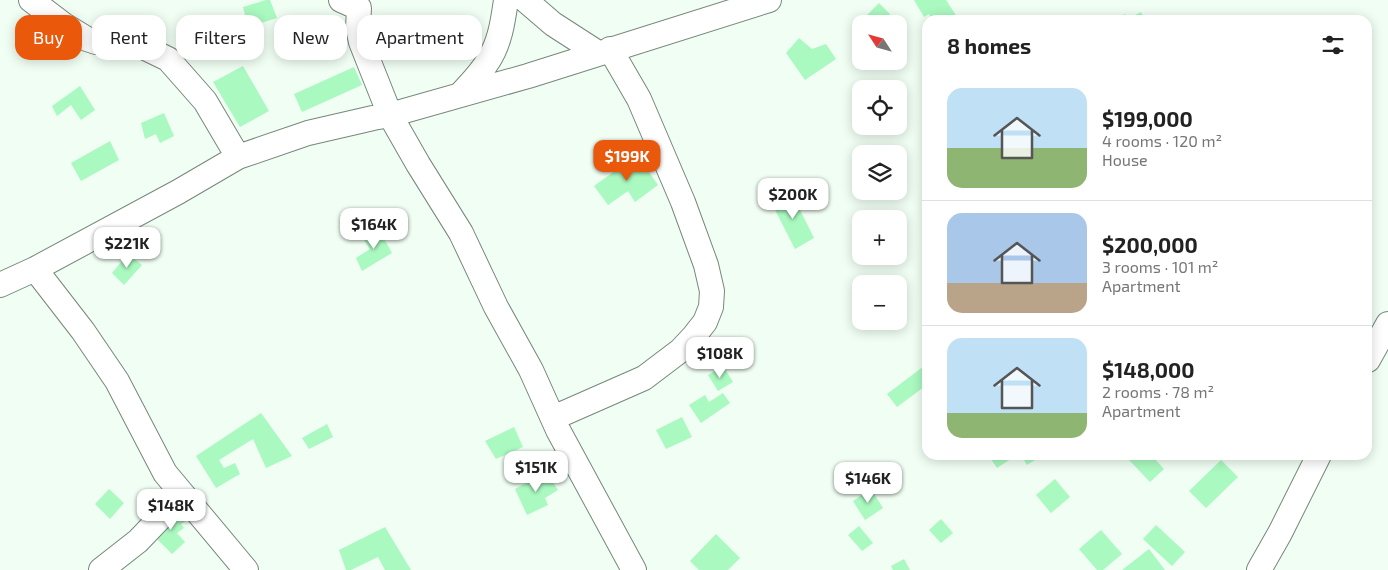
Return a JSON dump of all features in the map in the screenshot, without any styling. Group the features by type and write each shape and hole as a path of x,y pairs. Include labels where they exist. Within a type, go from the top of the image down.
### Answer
{"street":[{"path":"31,0 64,26 87,39 96,42 138,45 168,59 205,101 238,157"},
{"path":"341,0 359,8 358,28 360,42 390,115 418,164 462,233 496,307 532,370 553,418 634,570"},
{"path":"460,95 488,61 496,46 501,33 506,0"},
{"path":"525,0 552,24 604,51 639,99 683,202 706,265 712,290 710,307 705,322 681,350 644,378 553,418"},
{"path":"0,285 35,269 178,192 238,157 308,133 390,115 528,76 769,0"},
{"path":"35,269 83,331 117,381 165,473 246,570"},
{"path":"1372,353 1388,324"},
{"path":"1259,570 1316,460"},
{"path":"101,570 138,542 182,495"}],"building":[{"path":"270,0 276,15 274,15 274,19 264,22 264,15 245,15 243,7"},
{"path":"914,0 946,0 956,15 929,14 923,15"},
{"path":"879,3 890,14 889,15 867,15"},
{"path":"799,38 812,49 826,44 836,59 805,80 786,53"},
{"path":"243,66 269,111 240,127 213,82"},
{"path":"354,67 362,85 302,112 294,94"},
{"path":"80,86 95,110 81,120 71,105 57,116 52,106"},
{"path":"164,113 174,136 160,143 156,134 145,139 141,123"},
{"path":"110,141 119,160 81,181 71,163"},
{"path":"637,155 658,185 635,202 628,191 608,205 594,186"},
{"path":"791,192 814,238 795,249 771,202"},
{"path":"378,228 392,253 362,271 356,258 370,249 362,237"},
{"path":"128,254 142,265 124,285 112,273"},
{"path":"723,366 733,382 718,391 708,375"},
{"path":"922,368 922,388 897,407 887,394"},
{"path":"723,393 730,403 701,423 689,405 705,395 709,402"},
{"path":"261,413 292,456 266,468 253,439 219,460 224,468 235,463 240,474 216,488 196,456"},
{"path":"682,417 692,437 666,449 656,430"},
{"path":"327,424 333,437 309,449 302,438"},
{"path":"514,427 523,447 496,459 485,441"},
{"path":"991,460 1009,460 997,468"},
{"path":"1024,460 1035,460 1027,465"},
{"path":"1129,460 1156,460 1164,469 1150,482"},
{"path":"1221,460 1238,477 1206,508 1189,491"},
{"path":"546,472 558,490 545,498 548,505 527,515 515,489"},
{"path":"1055,479 1070,497 1051,513 1036,495"},
{"path":"109,489 124,503 110,519 95,504"},
{"path":"871,489 883,508 865,520 853,501"},
{"path":"176,507 187,520 181,524 184,528 177,533 185,542 172,554 151,533"},
{"path":"941,519 953,533 941,543 929,530"},
{"path":"1156,525 1185,552 1172,566 1143,539"},
{"path":"859,526 873,543 862,551 848,535"},
{"path":"385,527 411,570 385,570 378,557 351,570 346,570 339,550"},
{"path":"1101,530 1122,554 1103,570 1097,570 1079,549"},
{"path":"716,534 740,558 728,570 699,570 690,561"},
{"path":"1149,549 1165,570 1122,570"},
{"path":"904,559 910,570 893,570 891,566"}]}
